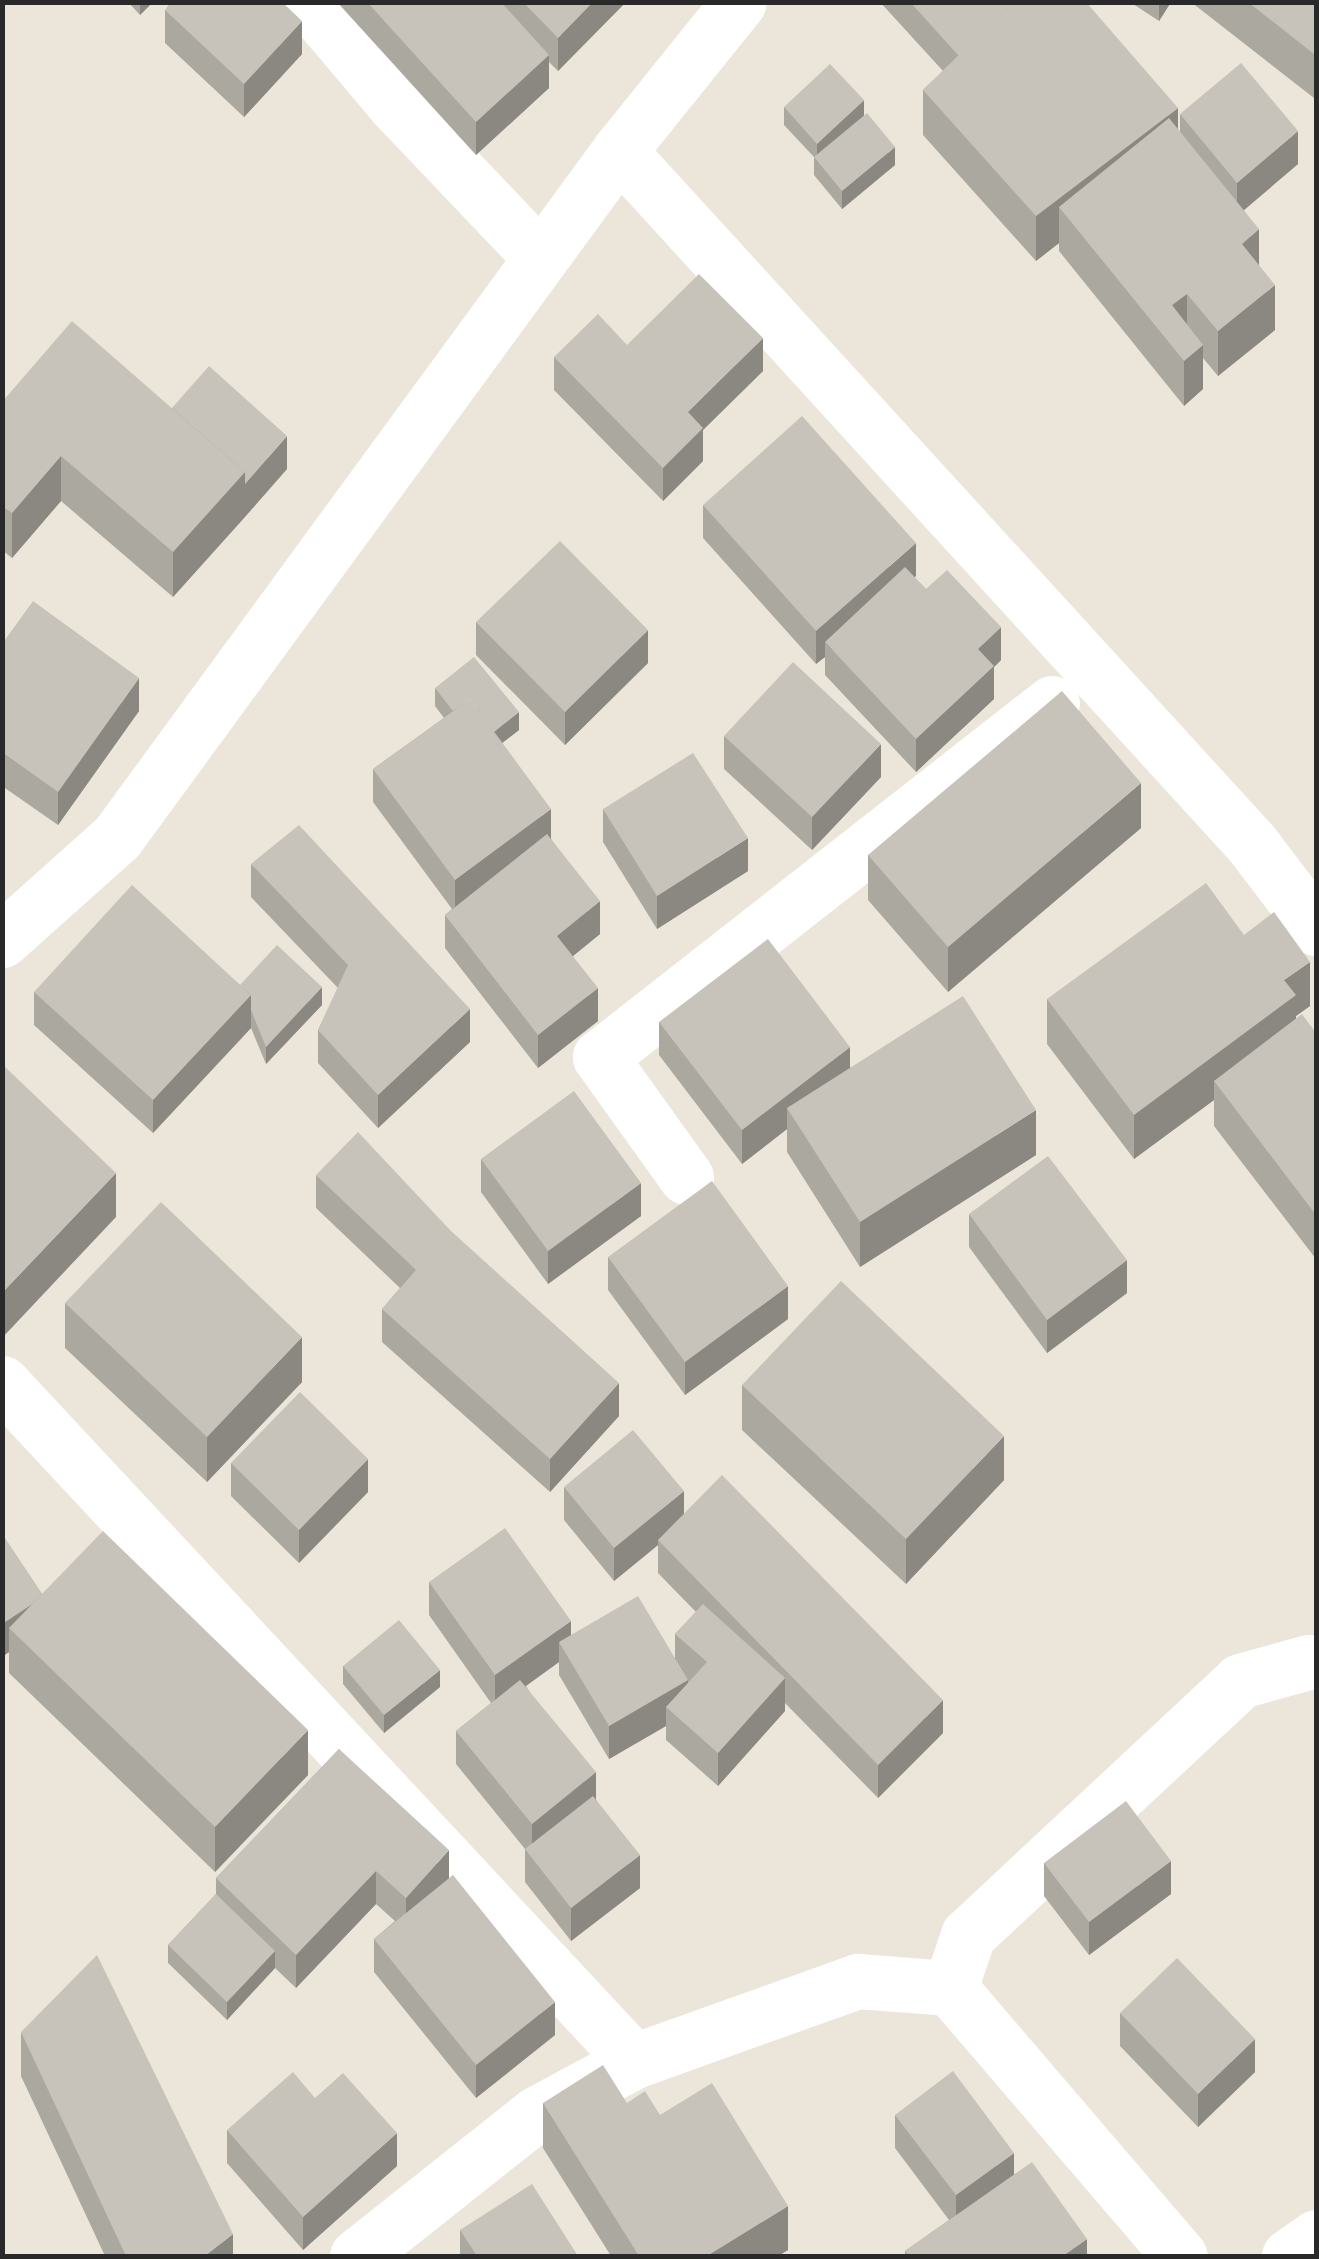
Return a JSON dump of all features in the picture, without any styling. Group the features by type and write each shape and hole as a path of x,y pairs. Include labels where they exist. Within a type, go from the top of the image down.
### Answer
{"street":[{"path":"308,2 395,105 540,257"},
{"path":"2,940 116,838 619,151 740,2"},
{"path":"619,151 1252,844 1316,928"},
{"path":"686,1177 600,1057 1094,671"},
{"path":"2,1383 634,2062"},
{"path":"950,1988 968,1934 1240,1681 1314,1651"},
{"path":"357,2256 536,2114 634,2062 858,1981 950,1988 1180,2256"},
{"path":"1289,2256 1316,2237"}],"building":[{"path":"171,2 282,2 302,21 244,84 165,10"},
{"path":"367,2 501,2 549,55 476,122"},
{"path":"523,2 593,2 558,38"},
{"path":"910,2 1013,2 959,56"},
{"path":"1013,2 1086,2 1178,108 1036,216 923,90"},
{"path":"1248,2 1316,2 1316,53 1314,54"},
{"path":"1241,63 1298,131 1237,183 1180,114"},
{"path":"830,64 864,100 817,144 784,107"},
{"path":"867,113 895,147 842,191 814,157"},
{"path":"1169,118 1259,229 1242,244 1275,285 1218,331 1187,294 1172,305 1203,345 1184,361 1059,207"},
{"path":"699,274 763,338 688,412 703,428 663,468 554,357 598,314 627,345"},
{"path":"72,321 245,472 173,552 61,456 12,513 2,506 2,402"},
{"path":"209,366 287,436 245,484 245,472 172,408"},
{"path":"802,416 916,543 816,631 703,505"},
{"path":"560,541 648,630 565,712 476,622"},
{"path":"905,567 926,589 947,570 1001,627 978,649 994,666 916,739 825,642"},
{"path":"33,601 139,678 58,792 2,752 2,644"},
{"path":"474,657 519,712 494,732 470,699 453,711 435,688"},
{"path":"793,662 881,744 812,817 724,736"},
{"path":"1062,691 1141,783 948,947 868,855"},
{"path":"470,699 551,809 455,880 373,769"},
{"path":"693,753 748,838 657,896 603,809"},
{"path":"299,825 470,1009 378,1095 318,1030 348,965 251,864"},
{"path":"547,834 600,901 557,936 598,988 538,1035 445,915"},
{"path":"1206,883 1244,935 1274,912 1310,962 1284,980 1296,995 1134,1115 1047,999"},
{"path":"132,885 251,995 153,1100 34,992"},
{"path":"768,939 850,1047 742,1130 659,1022"},
{"path":"277,945 322,987 266,1047 251,1010 251,995 240,985"},
{"path":"963,996 1036,1110 860,1222 787,1108"},
{"path":"1302,1014 1316,1033 1316,1215 1214,1081"},
{"path":"2,1064 116,1173 2,1293"},
{"path":"574,1091 641,1183 548,1251 481,1159"},
{"path":"358,1132 451,1231 619,1383 550,1459 382,1309 416,1270 316,1175"},
{"path":"1048,1156 1127,1260 1047,1320 969,1214"},
{"path":"712,1181 788,1286 685,1362 608,1257"},
{"path":"161,1202 302,1337 207,1437 65,1303"},
{"path":"841,1281 1004,1436 906,1539 742,1385"},
{"path":"300,1392 368,1459 299,1530 231,1463"},
{"path":"633,1430 684,1491 614,1548 564,1487"},
{"path":"722,1475 943,1700 878,1765 658,1540"},
{"path":"505,1528 571,1621 495,1675 429,1582"},
{"path":"103,1531 308,1730 215,1827 9,1628"},
{"path":"2,1534 42,1594 2,1624"},
{"path":"638,1596 688,1680 609,1726 559,1642"},
{"path":"703,1604 785,1678 718,1753 666,1707 707,1662 675,1634"},
{"path":"399,1620 440,1670 384,1715 343,1666"},
{"path":"520,1680 596,1772 532,1824 456,1731"},
{"path":"339,1749 449,1850 406,1898 376,1871 296,1955 216,1878"},
{"path":"593,1796 640,1855 571,1908 525,1849"},
{"path":"1126,1801 1171,1861 1089,1922 1044,1863"},
{"path":"453,1875 555,2002 476,2065 374,1939"},
{"path":"216,1894 275,1951 227,2002 168,1945"},
{"path":"97,1955 233,2234 205,2256 126,2256 21,2032"},
{"path":"1177,1958 1255,2039 1198,2094 1120,2013"},
{"path":"603,2065 627,2103 645,2091 660,2115 712,2083 788,2206 707,2256 639,2256 543,2103"},
{"path":"953,2071 1014,2153 956,2195 895,2115"},
{"path":"293,2072 315,2098 343,2073 397,2133 303,2217 227,2130"},
{"path":"1032,2162 1087,2239 1063,2256 909,2256 905,2251"},
{"path":"532,2184 578,2256 477,2256 460,2230"}]}
